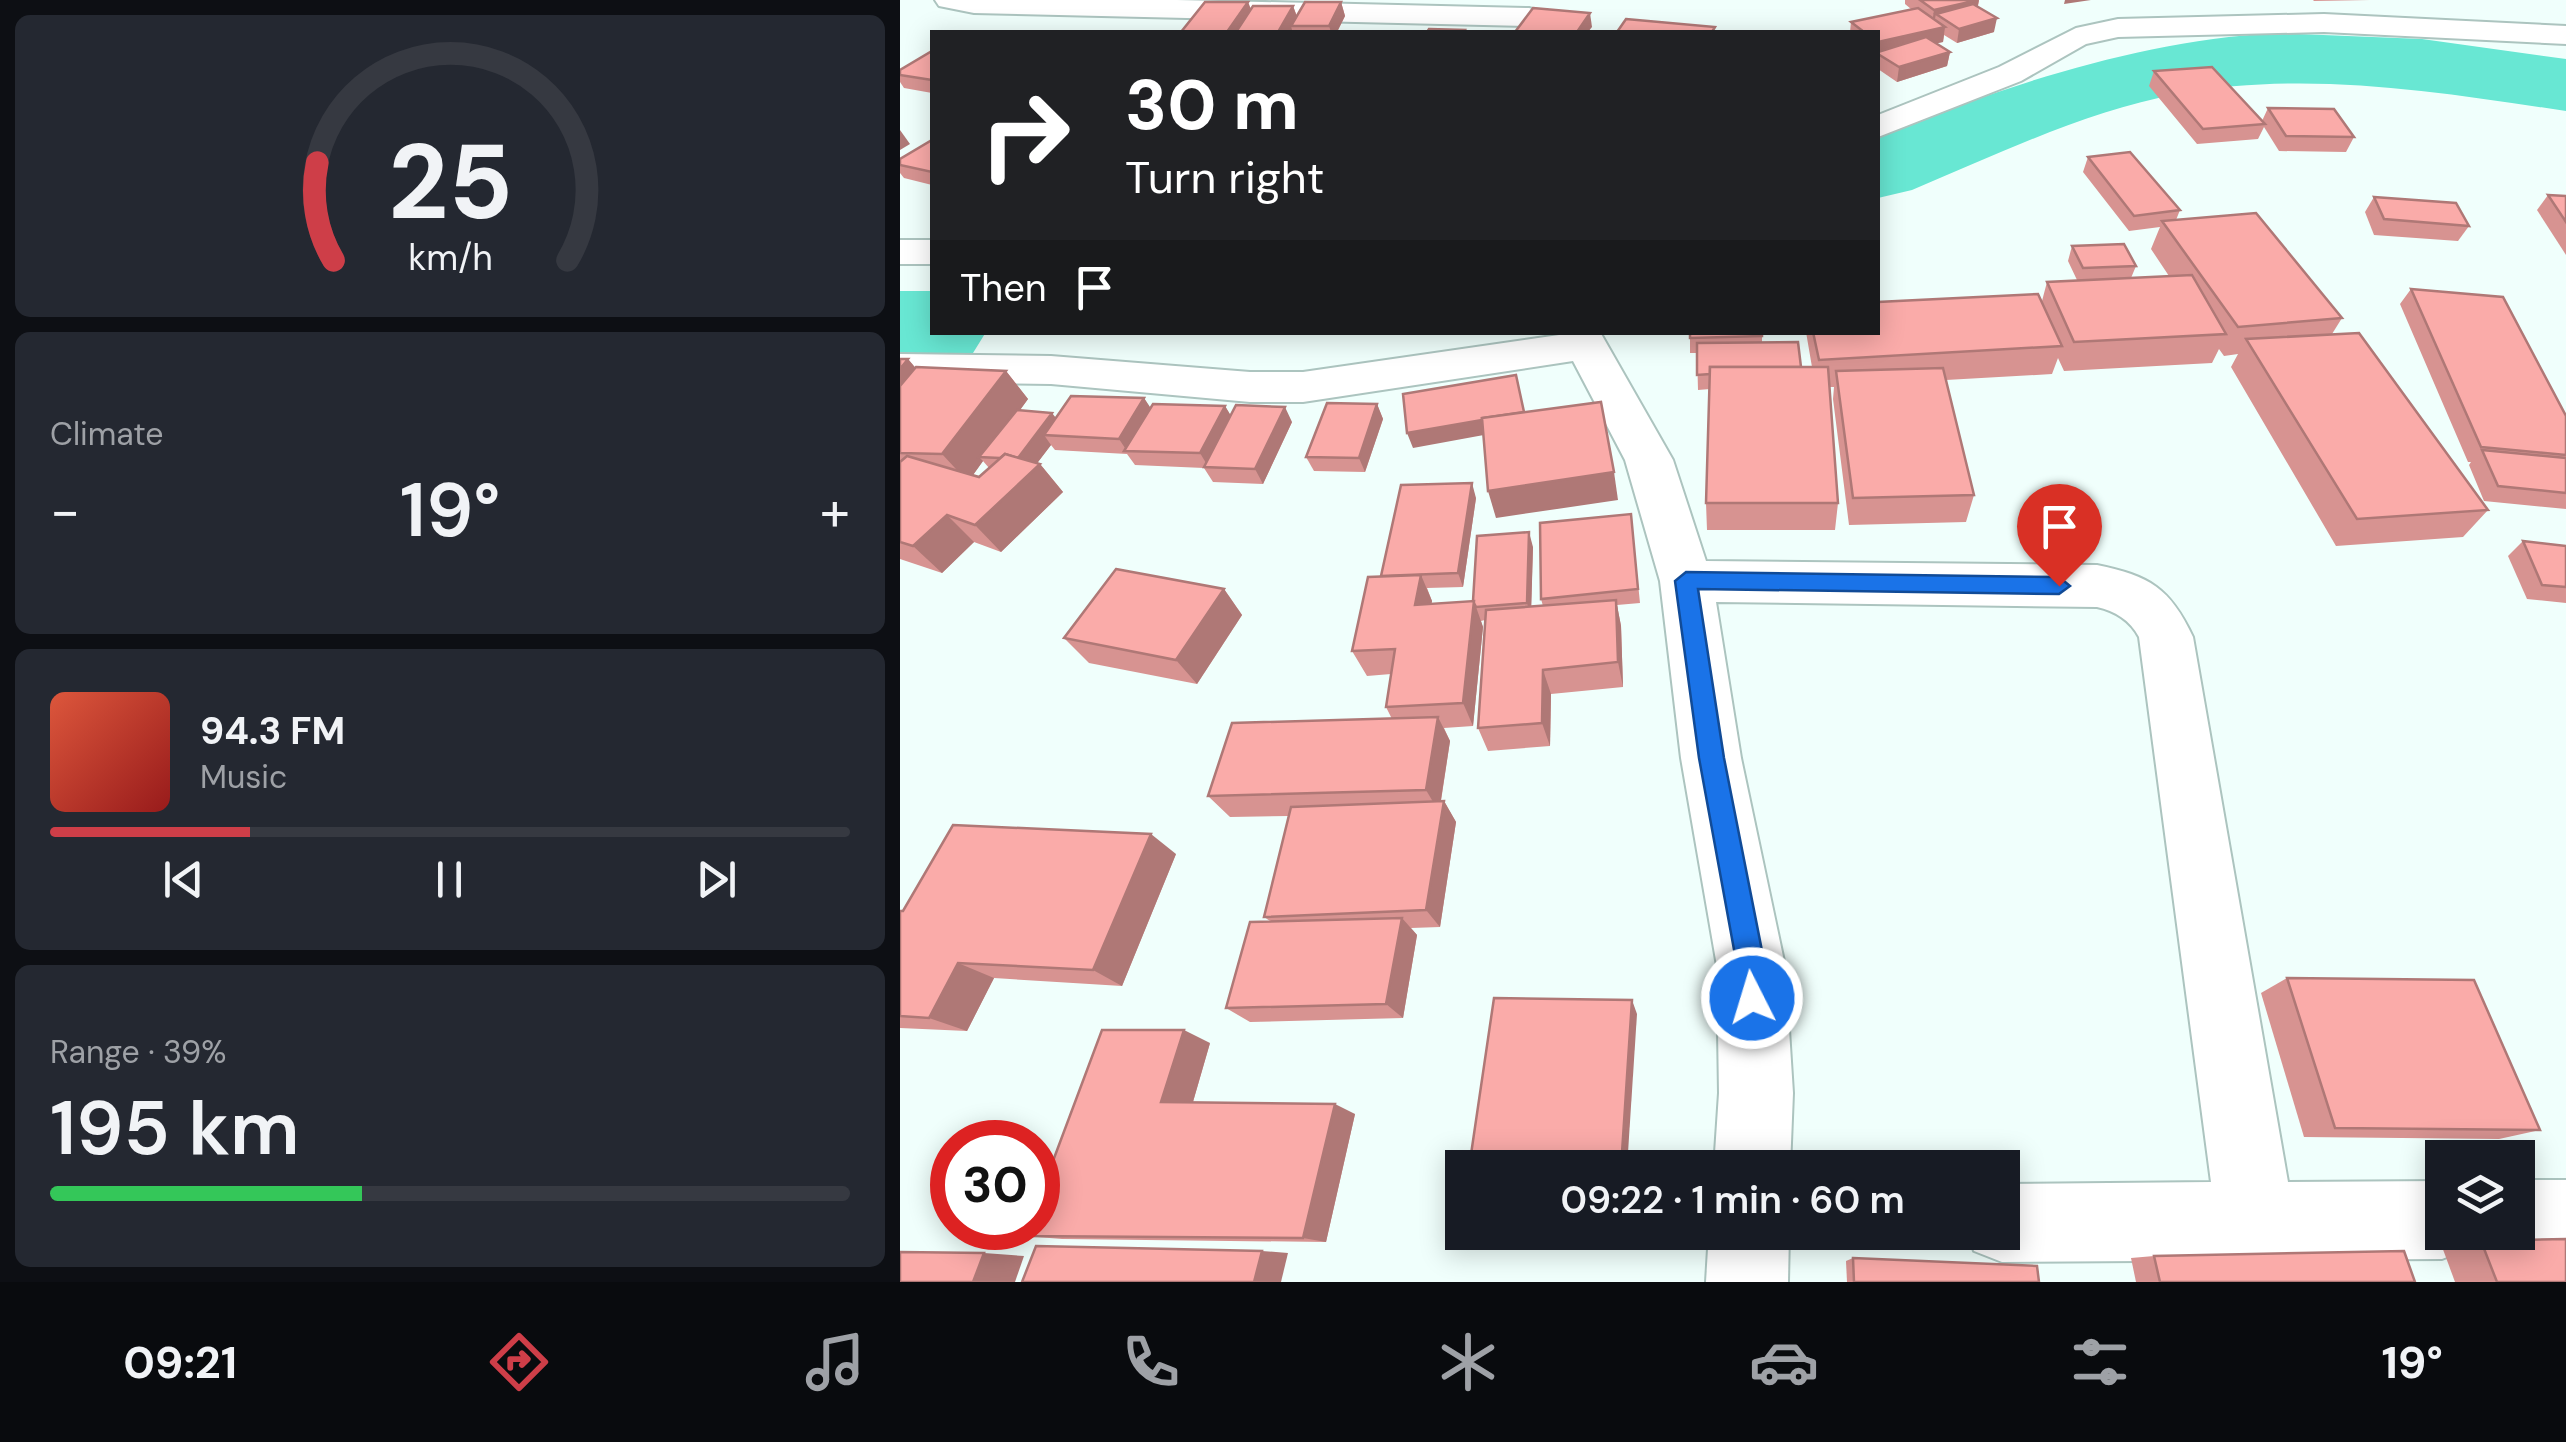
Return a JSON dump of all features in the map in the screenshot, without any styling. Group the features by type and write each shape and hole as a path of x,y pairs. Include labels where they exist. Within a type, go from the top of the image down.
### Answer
{"street":[{"path":"949,0 974,4 1206,4 1533,16"},
{"path":"1880,126 1992,82 2076,37 2100,30 2315,12 2566,35"},
{"path":"900,252 930,252"},
{"path":"900,368 1051,370 1250,388 1302,387 1582,339 1649,460 1686,581 1711,758 1751,966 1756,1094 1753,1150"},
{"path":"1686,581 2097,586 2120,590 2140,600 2158,616 2166,637 2256,1223"},
{"path":"2535,1219 2566,1219"},
{"path":"2020,1223 2425,1220"},
{"path":"1748,1282 1749,1250"}],"building":[{"path":"1920,0 1978,0 1934,10"},
{"path":"1205,2 1248,2 1228,30 1183,30"},
{"path":"1305,2 1341,2 1329,26 1291,26"},
{"path":"1973,4 1997,18 1959,29 1936,14"},
{"path":"1253,6 1293,6 1279,30 1237,30"},
{"path":"1533,8 1590,13 1578,30 1516,30"},
{"path":"1918,8 1945,27 1880,42 1880,30 1861,30 1851,22"},
{"path":"1626,19 1715,27 1713,30 1618,30"},
{"path":"1926,37 1950,52 1899,67 1880,51"},
{"path":"930,52 930,80 900,75 900,70"},
{"path":"2212,67 2265,124 2203,129 2154,71"},
{"path":"2268,108 2334,109 2354,137 2286,136"},
{"path":"930,141 930,172 900,165 900,159"},
{"path":"2130,152 2180,210 2134,216 2088,157"},
{"path":"2548,195 2566,196 2566,222"},
{"path":"2374,197 2456,203 2469,226 2384,219"},
{"path":"2256,213 2342,318 2238,327 2162,221"},
{"path":"2124,244 2136,266 2083,268 2072,246"},
{"path":"2192,275 2226,334 2074,342 2047,282"},
{"path":"2411,289 2503,297 2566,416 2566,455 2481,447"},
{"path":"2038,294 2062,346 1819,360 1814,335 1880,335 1880,302"},
{"path":"2359,333 2488,510 2357,519 2246,339"},
{"path":"1690,335 1762,335 1762,336"},
{"path":"1798,342 1801,367 1710,367 1710,374 1697,375 1697,343"},
{"path":"916,367 1006,371 942,454 900,453 900,386"},
{"path":"1710,367 1828,367 1838,503 1706,503"},
{"path":"1943,368 1974,495 1853,498 1836,371"},
{"path":"1516,375 1524,412 1407,433 1403,394"},
{"path":"1071,396 1144,398 1119,439 1044,435"},
{"path":"1601,402 1614,472 1488,491 1482,418"},
{"path":"1327,403 1377,404 1359,458 1306,457"},
{"path":"1153,404 1225,406 1200,453 1124,451"},
{"path":"1236,405 1285,407 1255,469 1204,467"},
{"path":"1017,410 1052,413 1018,458 1005,454 1000,458 979,457"},
{"path":"2482,450 2566,458 2566,493 2498,486"},
{"path":"1005,454 1040,464 975,525 947,515 913,546 900,542 900,462 907,456 979,477"},
{"path":"1472,483 1458,573 1381,576 1401,485"},
{"path":"1631,514 1638,589 1541,599 1540,523"},
{"path":"1529,532 1527,603 1476,607 1473,601 1477,536"},
{"path":"2523,541 2566,546 2566,587 2542,585"},
{"path":"1116,569 1224,589 1176,660 1064,638"},
{"path":"1421,575 1415,605 1474,601 1463,703 1386,707 1395,649 1352,651 1368,577"},
{"path":"1616,600 1618,662 1543,670 1542,723 1478,728 1486,610"},
{"path":"1438,717 1426,790 1208,796 1232,723"},
{"path":"1444,801 1426,910 1264,917 1291,807"},
{"path":"953,825 1151,834 1093,970 958,963 929,1018 900,1016 900,911"},
{"path":"1402,918 1386,1004 1226,1008 1250,922"},
{"path":"2287,978 2474,980 2540,1130 2335,1128"},
{"path":"1494,998 1632,1000 1622,1150 1472,1150"},
{"path":"1102,1030 1184,1030 1161,1102 1335,1104 1303,1238 1060,1236 1060,1142"},
{"path":"2566,1239 2566,1282 2497,1282 2485,1250 2535,1250 2535,1240"},
{"path":"1060,1247 1262,1251 1254,1282 1022,1282 1034,1250 1060,1250"},
{"path":"2404,1251 2415,1282 2160,1282 2154,1256"},
{"path":"900,1252 984,1253 973,1282 900,1282"},
{"path":"1853,1258 2037,1266 2039,1282 1854,1282"}],"waterway":[{"path":"1880,168 2027,111 2104,86 2228,61 2373,61 2566,85"},
{"path":"900,327 930,327"}],"route":[{"path":"1752,998 1751,966 1711,758 1686,581 2059,586"}]}
